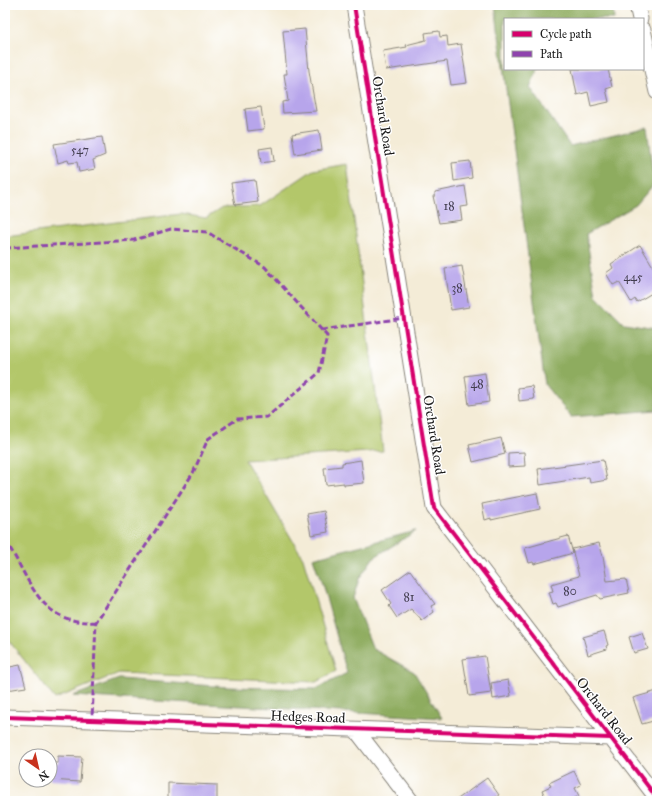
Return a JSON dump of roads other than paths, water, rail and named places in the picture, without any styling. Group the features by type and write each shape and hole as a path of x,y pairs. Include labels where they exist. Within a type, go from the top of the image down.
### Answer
{"street":[{"name":"Orchard Road","path":"354,5 434,508 657,798"},
{"path":"637,5 640,18"},
{"path":"644,34 657,92"},
{"name":"Hedges Road","path":"5,717 610,738"},
{"path":"356,730 411,801"}]}
